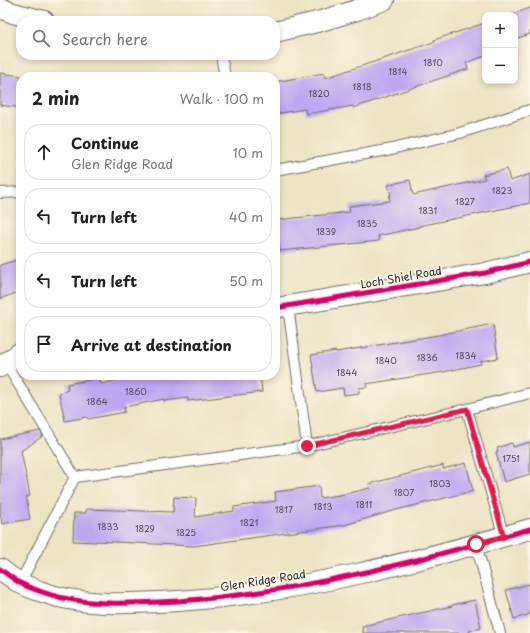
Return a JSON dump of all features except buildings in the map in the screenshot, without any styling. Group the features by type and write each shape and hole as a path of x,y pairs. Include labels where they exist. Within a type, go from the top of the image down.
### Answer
{"street":[{"path":"280,31 321,21 384,0"},
{"path":"0,8 24,16"},
{"name":"Loch Shiel Road","path":"282,307 485,273 530,262"},
{"name":"Glen Ridge Road","path":"0,569 20,583 62,598 96,602 137,603 202,599 270,591 387,568 530,529"}],"lane":[{"path":"221,60 224,72"},
{"path":"280,169 387,150 460,133 530,110"},
{"path":"0,193 16,192"},
{"path":"282,307 307,446"},
{"path":"9,360 16,372"},
{"path":"20,380 75,477"},
{"path":"75,477 307,446 530,393"},
{"path":"467,409 504,537"},
{"path":"20,583 75,477"},
{"path":"476,544 500,633"}],"cycle path":[{"path":"280,307 485,273 530,262"},
{"path":"0,569 24,585 53,596 77,601 106,603 178,601 267,591 356,574 443,553 530,529"}],"route":[{"path":"307,446 467,409 504,537 476,544"}]}
